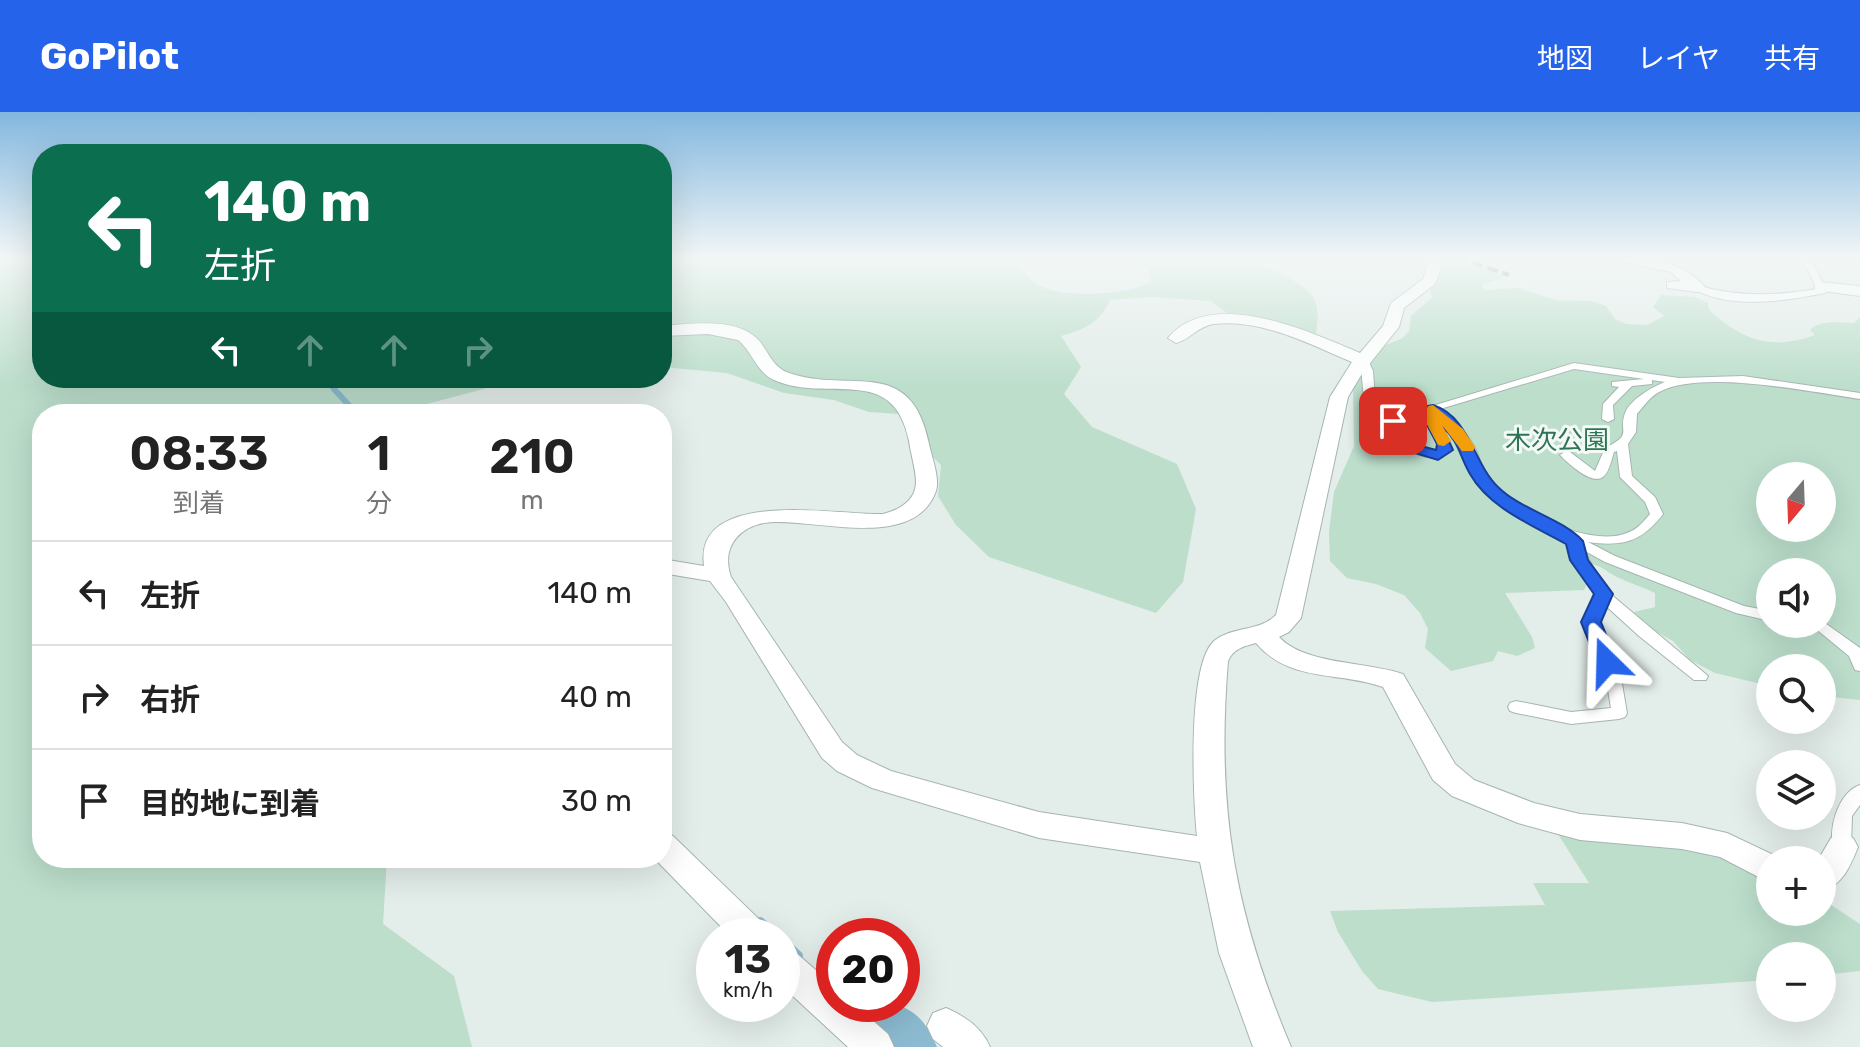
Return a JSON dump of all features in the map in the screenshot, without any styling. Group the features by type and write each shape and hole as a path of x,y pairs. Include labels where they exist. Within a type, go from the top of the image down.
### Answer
{"street":[{"path":"1272,1047 1252,1003 1233,945 1212,851 1208,800 1211,688 1217,653 1229,642 1275,630 1288,618 1339,397 1363,360 1391,327 1397,306 1404,301"},
{"path":"1176,338 1194,324 1230,320 1293,331 1363,360"},
{"path":"672,331 703,329 742,336 750,341 770,371 778,375 815,382 865,385 888,391 912,408 918,427 926,489 918,503 906,512 877,522 858,524 774,515 746,520 729,530 717,543 718,575 736,598 832,750 864,773 1039,825 1212,851"},
{"path":"672,568 718,575"},
{"path":"1263,634 1285,656 1317,669 1355,670 1393,681 1444,772 1463,788 1529,814 1580,827 1682,836 1727,846 1756,862"},
{"path":"1836,860 1842,847"},
{"path":"672,855 735,918"},
{"path":"800,979 875,1047"}],"lane":[{"path":"1363,360 1368,371 1370,399 1375,409 1393,421 1416,449 1433,455 1446,450 1430,417 1433,409 1472,393 1574,366 1679,381"},
{"path":"1616,384 1743,379 1856,397"},
{"path":"1630,382 1608,414 1631,413"},
{"path":"1566,455 1590,474 1599,475 1609,450 1622,444 1630,432 1631,413 1649,393 1664,384"},
{"path":"1433,409 1464,439 1478,474 1494,492 1518,510 1574,541 1741,610 1756,613"},
{"path":"1555,529 1606,541 1623,539 1644,530 1657,514 1651,500 1626,477 1622,444"},
{"path":"1574,541 1579,560 1604,594 1700,676"},
{"path":"1516,707 1571,718 1595,718 1619,713 1615,680 1591,622 1604,594"},
{"path":"1836,638 1856,653 1860,666"},
{"path":"1842,847 1843,815 1860,792"}],"green space":[{"path":"0,301 32,301 32,388 487,388 427,404 32,404 32,868 386,868 383,924 454,976 472,1047 0,1047"},
{"path":"672,301 1110,301 1101,315 1090,324 1061,336 1081,367 1064,394 1092,427 1177,464 1196,509 1183,582 1156,613 989,557 956,525 938,496 941,465 908,433 899,414 869,412 834,400 784,393 727,373 672,368"},
{"path":"1206,301 1315,301 1318,317 1316,335 1270,331 1227,313 1211,301"},
{"name":"木次公園","path":"1428,301 1591,301 1606,306 1616,320 1647,325 1664,316 1653,307 1657,301 1703,301 1708,303 1709,310 1734,329 1758,340 1771,342 1799,340 1815,335 1810,330 1819,324 1854,323 1860,317 1860,700 1836,697 1836,654 1756,654 1756,683 1715,673 1690,660 1673,641 1646,626 1634,612 1655,607 1655,593 1593,564 1575,569 1587,584 1584,590 1505,593 1532,637 1535,648 1517,656 1498,651 1493,661 1451,671 1425,648 1428,629 1420,613 1404,595 1376,584 1347,578 1330,561 1329,532 1334,492 1354,446 1353,387 1358,374 1383,346 1403,338 1409,331 1411,316"},
{"path":"1556,831 1680,842 1756,869 1756,926 1836,926 1836,908 1860,924 1860,971 1836,974 1836,942 1756,942 1756,981 1432,1002 1378,989 1362,971 1338,932 1330,911 1545,905 1533,883 1589,883"}],"waterway":[{"path":"333,388 336,391"},
{"path":"334,389 348,404"},
{"path":"874,1022 904,1047"}],"slow traffic":[{"path":"1444,441 1430,417 1433,409 1458,432 1468,447"}],"route":[{"path":"1393,421 1416,449 1429,455 1442,454 1446,450 1445,444 1430,417 1433,409 1464,439 1478,474 1500,498 1574,541 1579,560 1604,594 1591,622 1607,662"}]}
